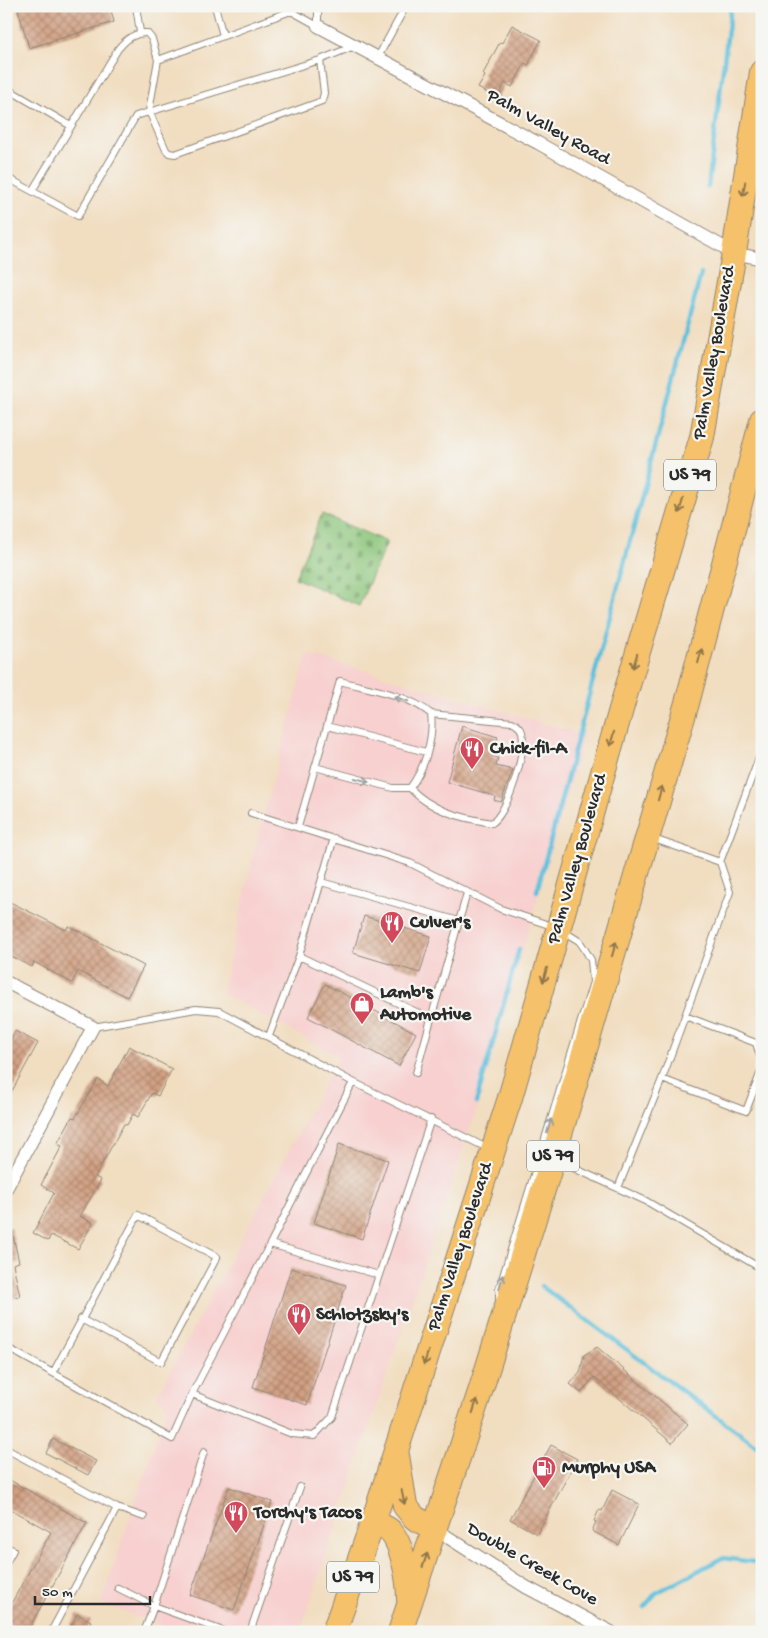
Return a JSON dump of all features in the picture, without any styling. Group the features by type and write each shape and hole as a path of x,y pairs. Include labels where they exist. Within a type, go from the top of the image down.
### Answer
{"highway":[{"name":"Palm Valley Boulevard","path":"334,1632 373,1522 492,1151 702,437 734,253 762,72"},
{"name":"US 79","path":"400,1632 436,1529 553,1158 689,693 762,420"},
{"path":"396,1449 405,1506 415,1518 436,1529"},
{"path":"373,1522 390,1530 399,1546 409,1584 409,1606"}],"street":[{"name":"Palm Valley Road","path":"318,26 378,57 734,253 762,259"},
{"path":"6,982 93,1027 6,1190"},
{"name":"Double Creek Cove","path":"436,1529 526,1587 611,1632"}],"lane":[{"path":"136,6 140,32"},
{"path":"215,6 223,36"},
{"path":"282,6 318,26 318,6"},
{"path":"378,57 406,6"},
{"path":"158,60 291,11"},
{"path":"32,191 118,49 128,38 140,32 147,33 152,39 158,60 149,111 166,150 175,154 322,101 324,93 320,60"},
{"path":"6,177 78,216 136,116 320,60 355,45"},
{"path":"6,88 71,126"},
{"path":"298,827 340,681 404,699 422,706 431,714 512,722 520,727 523,734 520,756 508,804 498,819 492,823 438,809 424,802 410,788 393,788 315,768"},
{"path":"410,788 419,776 426,752 432,730 431,714"},
{"path":"327,726 426,752"},
{"path":"618,1188 662,1079 730,892 720,862 762,750"},
{"path":"251,813 410,863 502,909 558,928 579,941 591,960 593,982 499,1290 499,1330"},
{"path":"647,836 720,862"},
{"path":"269,1036 299,956 334,838"},
{"path":"321,882 459,922"},
{"path":"416,1073 468,893"},
{"path":"299,956 432,1019"},
{"path":"93,1027 196,1009 219,1011 353,1082 432,1119 492,1151"},
{"path":"685,1016 756,1043 762,1063"},
{"path":"662,1079 746,1111 762,1070"},
{"path":"6,1347 172,1439 192,1394 353,1082"},
{"path":"192,1394 292,1434 314,1436 332,1416 432,1119"},
{"path":"553,1158 646,1201 762,1269"},
{"path":"53,1373 81,1319 138,1215 217,1256 161,1362 81,1319"},
{"path":"270,1244 379,1276"},
{"path":"6,1449 117,1508 144,1517"},
{"path":"144,1632 204,1452"},
{"path":"250,1632 300,1486"},
{"path":"51,1632 117,1508"},
{"path":"6,1546 13,1550 6,1563"},
{"path":"118,1588 154,1606 226,1632"}],"shaded area":[{"path":"307,654 584,735 479,1102 300,1632 179,1632 101,1603 168,1407 157,1396 339,1057 222,993 256,844"}],"green space":[{"path":"322,514 387,542 359,606 295,578"}],"building":[{"path":"17,6 110,6 114,22 29,48"},
{"path":"512,25 541,40 528,65 525,63 512,87 505,83 497,98 478,88 485,76 483,74 500,42 502,43"},
{"name":"Chick-fil-A","path":"462,726 498,737 492,756 498,758 496,766 513,770 501,802 494,800 495,796 447,782"},
{"path":"6,900 66,930 69,926 144,966 127,997 78,971 72,983 34,962 32,967 6,954"},
{"name":"Culver's","path":"364,916 431,936 420,973 353,953"},
{"name":"Lamb's Automotive","path":"325,984 416,1033 399,1066 308,1017"},
{"path":"15,1031 38,1043 6,1102 6,1048"},
{"path":"129,1046 172,1069 158,1096 152,1093 138,1117 133,1114 127,1125 124,1124 95,1177 101,1180 80,1216 93,1223 78,1249 51,1235 48,1241 33,1233 54,1193 41,1185 62,1146 57,1144 72,1117 75,1118 98,1079 108,1086"},
{"path":"339,1144 388,1160 362,1239 314,1223"},
{"path":"11,1227 19,1262 13,1264 20,1296 6,1299 6,1228"},
{"name":"Schlotzsky's","path":"291,1268 346,1285 307,1405 253,1387"},
{"path":"597,1347 688,1424 672,1443 594,1377 581,1393 570,1384 580,1373 584,1355"},
{"path":"53,1439 96,1461 88,1475 46,1453"},
{"name":"Murphy USA","path":"551,1445 577,1459 537,1534 510,1519"},
{"path":"6,1478 87,1523 27,1632 21,1632 6,1623 6,1613 51,1532 6,1507"},
{"name":"Torchy's Tacos","path":"229,1487 272,1502 234,1610 190,1595"},
{"path":"612,1490 639,1504 619,1545 592,1531 599,1510 602,1511"},
{"path":"77,1614 91,1621 86,1632 68,1632"}],"waterway":[{"path":"708,187 731,6"},
{"path":"537,891 701,274"},
{"path":"476,1103 519,949"},
{"path":"541,1286 762,1450"},
{"path":"644,1607 656,1593 722,1558 762,1563"}],"place":[{"name":"Chick-fil-A","path":"472,770"},
{"name":"Culver's","path":"392,944"},
{"name":"Lamb's Automotive","path":"362,1025"},
{"name":"Schlotzsky's","path":"299,1336"},
{"name":"Murphy USA","path":"544,1489"},
{"name":"Torchy's Tacos","path":"236,1534"}]}
